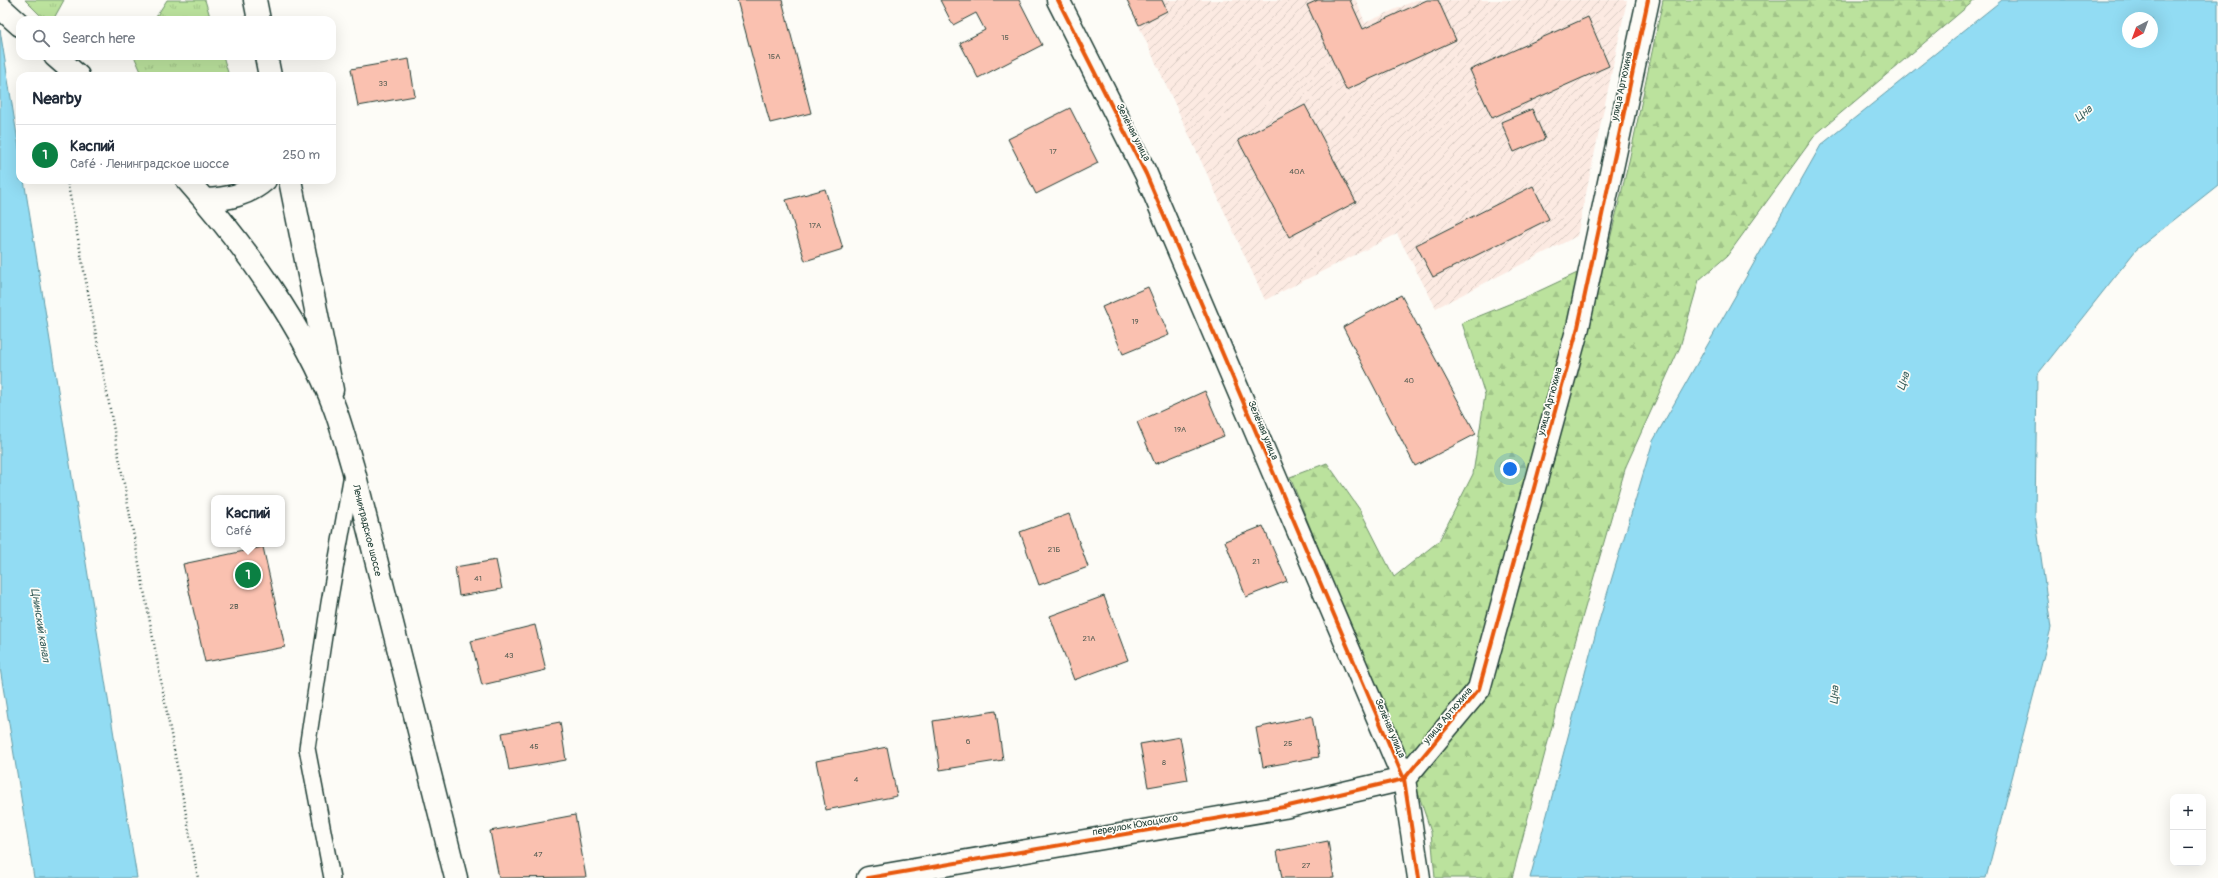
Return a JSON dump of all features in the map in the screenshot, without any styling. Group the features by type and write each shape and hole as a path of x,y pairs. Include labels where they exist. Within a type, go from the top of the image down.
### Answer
{"main road":[{"path":"255,0 258,16"},
{"name":"Зелёная улица","path":"1058,0 1146,174 1404,779 1419,878"},
{"name":"улица Артюхина","path":"1404,779 1479,689 1578,327 1648,0"},
{"path":"0,7 16,21"},
{"path":"60,60 73,72"},
{"path":"267,60 269,72"},
{"path":"191,184 206,200 243,249 282,307 309,353 335,409"},
{"path":"206,200 225,199 243,194 259,184"},
{"name":"Ленинградское шоссе","path":"291,184 335,409 353,468 456,878"},
{"name":"переулок Юхоцкого","path":"868,878 1284,807 1404,779"}],"lane":[{"path":"332,878 307,748 329,602 353,468"}],"path":[{"path":"68,184 198,878"}],"shaded area":[{"path":"1127,0 1356,0 1365,23 1416,0 1627,0 1577,236 1436,308 1397,234 1265,300"}],"green space":[{"path":"25,0 64,0 55,16 41,16"},
{"path":"167,0 205,0 210,16 157,16"},
{"path":"1663,0 1975,0 1816,134 1727,256 1699,280 1680,347 1626,466 1565,677 1512,878 1435,878 1431,832 1399,735 1347,620 1290,477 1327,463 1360,510 1394,577 1439,541 1473,474 1485,395 1462,323 1524,298 1605,260 1629,161"},
{"path":"136,60 224,60 228,72 141,72"}],"water":[{"name":"Цна","path":"2002,0 2218,0 2218,185 2136,250 2037,375 2035,514 2051,628 1986,878 1530,878 1599,621 1653,441 1821,145"},
{"name":"Цнинский канал","path":"0,30 16,129 16,184 25,184 137,878 34,878 0,668"}],"building":[{"path":"737,0 782,0 811,113 770,123"},
{"path":"940,0 1019,0 1042,45 978,78 960,43 985,30 976,13 953,25"},
{"path":"1127,0 1162,0 1167,11 1139,25"},
{"path":"1318,0 1350,0 1363,29 1427,0 1438,0 1456,40 1346,90 1307,5"},
{"path":"1588,17 1609,66 1492,118 1470,70"},
{"path":"409,59 415,96 358,106 351,69"},
{"path":"1305,105 1356,202 1289,237 1238,140"},
{"path":"1070,108 1098,163 1036,194 1008,139"},
{"path":"1532,109 1545,139 1514,152 1501,122"},
{"path":"1533,186 1549,219 1433,277 1416,245"},
{"path":"825,189 843,249 805,261 786,200"},
{"path":"1148,287 1169,335 1123,354 1102,307"},
{"path":"1401,295 1476,434 1415,466 1343,327"},
{"path":"1205,391 1224,436 1155,464 1137,422"},
{"path":"1069,514 1088,567 1039,585 1020,532"},
{"path":"1263,526 1287,581 1246,597 1225,541"},
{"path":"263,547 285,647 205,662 183,564"},
{"path":"496,560 502,589 459,596 455,567"},
{"path":"1104,596 1128,660 1074,680 1050,616"},
{"path":"535,625 546,670 482,685 471,641"},
{"path":"996,711 1003,760 940,770 933,721"},
{"path":"1312,716 1319,757 1263,767 1256,728"},
{"path":"560,722 566,760 509,770 502,733"},
{"path":"1180,737 1188,780 1148,787 1140,744"},
{"path":"887,747 897,796 826,810 816,761"},
{"path":"575,815 586,877 499,878 490,831"},
{"path":"1328,841 1334,878 1282,878 1277,851"}],"cycle path":[{"path":"1058,0 1146,174 1404,779 1419,878"},
{"path":"1404,779 1479,689 1578,327 1648,0"},
{"path":"868,878 1284,807 1404,779"}],"place":[{"name":"Каспий","path":"248,575"}]}
